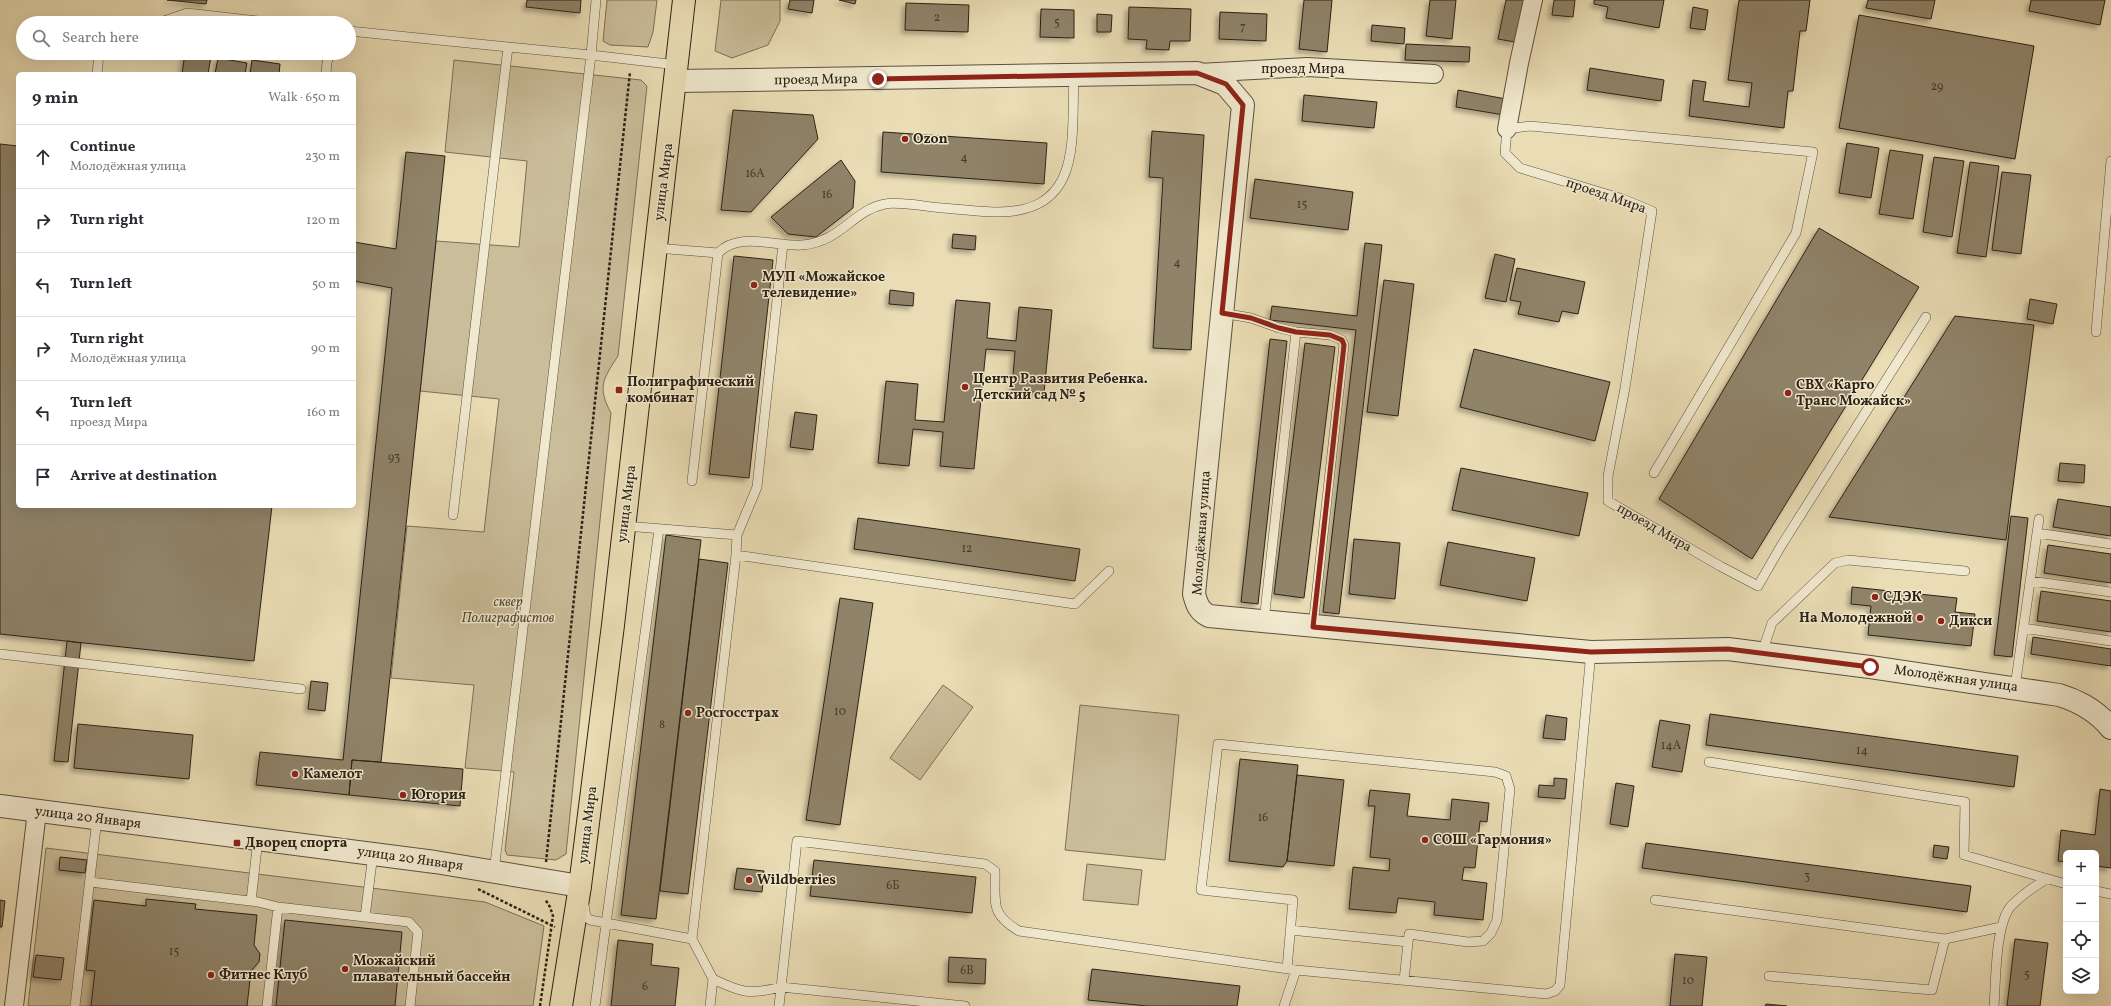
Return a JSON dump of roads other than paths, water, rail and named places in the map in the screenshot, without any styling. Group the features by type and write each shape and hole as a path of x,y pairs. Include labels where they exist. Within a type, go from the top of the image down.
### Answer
{"main road":[{"name":"улица Мира","path":"561,1006 580,886 625,526 684,0"}],"street":[{"name":"проезд Мира","path":"1507,129 1519,62 1533,0"},
{"name":"проезд Мира","path":"676,73 1074,75 1197,73 1307,67 1434,74"},
{"name":"проезд Мира","path":"1197,73 1226,84 1243,105"},
{"name":"Молодёжная улица","path":"1243,105 1194,594 1197,606 1202,612 1209,616 1263,623 1591,652 1728,649 1762,653 2042,691 2071,699 2093,711 2111,728"},
{"name":"улица 20 Января","path":"0,806 373,854 580,886"},
{"path":"14,1006 36,811"}],"lane":[{"path":"494,872 591,55 596,0"},
{"path":"178,16 187,13 214,16"},
{"path":"356,32 631,60 676,73"},
{"path":"453,515 508,47"},
{"path":"97,72 98,60"},
{"path":"326,72 328,60"},
{"path":"656,248 718,253 735,242 802,245 831,238 864,212 885,203 997,212 1022,210 1038,205 1058,189 1066,174 1070,153 1074,75"},
{"path":"1507,129 1530,126 1813,152 1796,233 1654,473"},
{"name":"проезд Мира","path":"1507,129 1504,153 1520,168 1623,199 1652,211 1625,388 1608,476 1608,501 1720,566 1758,586 1781,546 1926,317"},
{"path":"2096,332 2111,161"},
{"path":"783,244 757,487 737,535 736,555 692,939 713,978 734,989 759,993 781,987 965,1006"},
{"path":"692,481 718,253"},
{"path":"1222,313 1251,318 1279,328 1296,332 1330,335 1342,340 1344,345 1313,627"},
{"path":"1263,623 1296,332"},
{"path":"2015,687 2039,520"},
{"path":"625,526 737,535"},
{"path":"595,1006 659,529"},
{"path":"2037,533 2111,544"},
{"path":"736,555 1075,604 1109,570"},
{"path":"1762,653 1772,623 1835,563 1848,560 1965,571"},
{"path":"2030,581 2111,592"},
{"path":"2023,628 2111,641"},
{"path":"779,1006 797,841 985,864 995,871 996,912 1006,924 1018,931 1291,970 1546,994 1555,991 1560,985 1591,652"},
{"path":"0,654 301,689"},
{"path":"1284,1006 1291,970 1290,930 1293,900 1201,890 1218,744 1495,772 1506,776 1510,789 1497,920 1491,933 1483,941 1468,942 1409,934 1404,980"},
{"path":"1709,762 1965,802 1964,855 2046,880 2063,883"},
{"path":"75,1006 97,819"},
{"path":"251,901 258,839"},
{"path":"365,918 373,854"},
{"path":"1994,1006 2001,927 2010,907 2032,888 2046,880"},
{"path":"90,882 251,901 278,907 365,918 409,922 418,932 410,1006"},
{"path":"580,886 586,917 590,920 692,939"},
{"path":"2099,892 2111,894"},
{"path":"1655,900 1945,939 2001,927"},
{"path":"267,1006 278,907"},
{"path":"1290,930 1408,942"},
{"path":"1769,976 1932,990 1945,939"},
{"path":"710,1006 713,978"}],"place":[{"name":"Ozon","path":"905,139"},
{"name":"МУП «Можайское телевидение»","path":"754,285"},
{"name":"Центр Развития Ребенка. Детский сад № 5","path":"965,387"},
{"name":"Полиграфический комбинат","path":"619,390"},
{"name":"СВХ «Карго Транс Можайск»","path":"1788,393"},
{"name":"СДЭК","path":"1875,597"},
{"name":"На Молодежной","path":"1920,618"},
{"name":"Дикси","path":"1941,621"},
{"name":"Росгосстрах","path":"688,713"},
{"name":"Камелот","path":"295,774"},
{"name":"Югория","path":"403,795"},
{"name":"СОШ «Гармония»","path":"1425,840"},
{"name":"Дворец спорта","path":"237,843"},
{"name":"Wildberries","path":"749,880"},
{"name":"Можайский плавательный бассейн","path":"345,969"},
{"name":"Фитнес Клуб","path":"211,975"}],"park label":[{"name":"сквер Полиграфистов","path":"508,610"}]}
